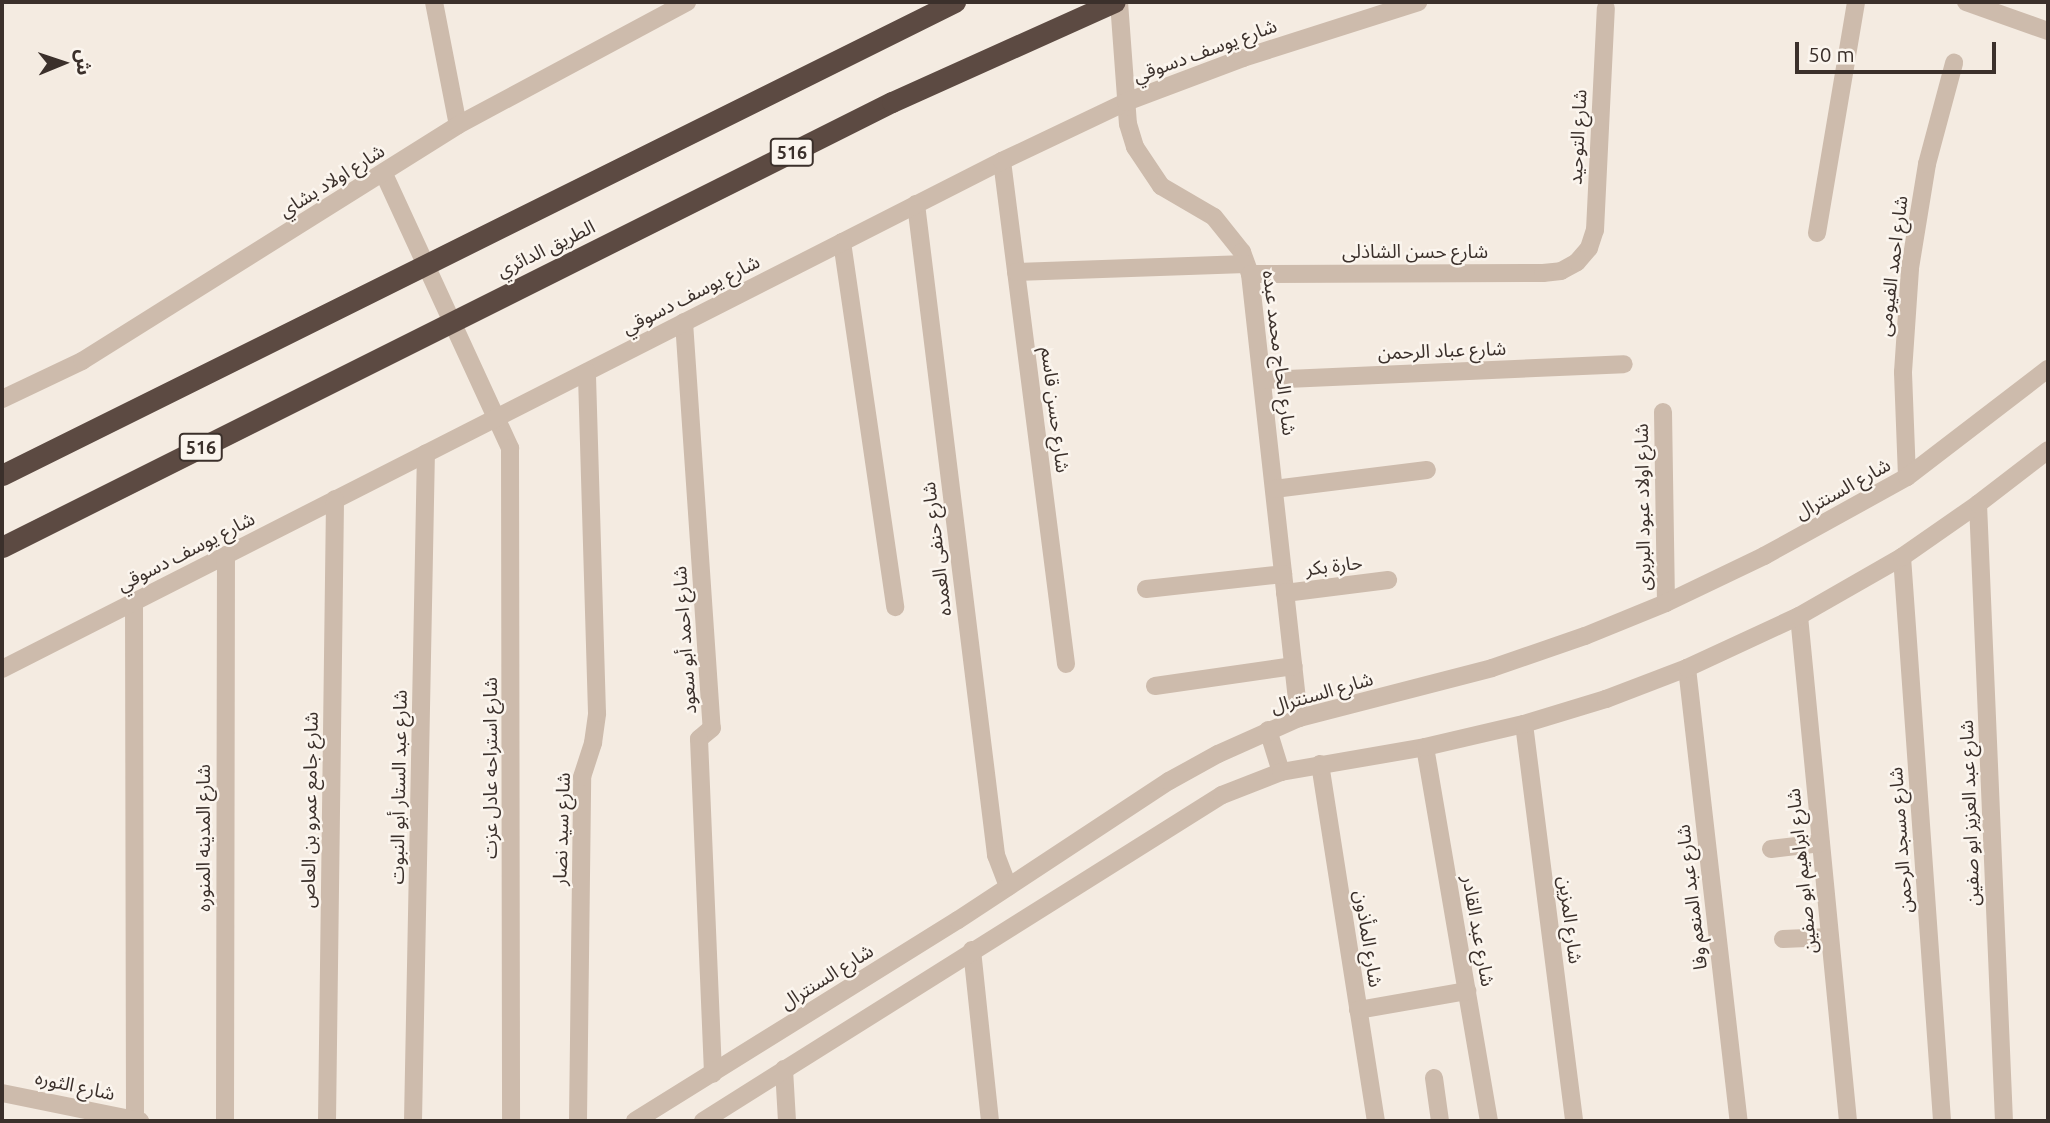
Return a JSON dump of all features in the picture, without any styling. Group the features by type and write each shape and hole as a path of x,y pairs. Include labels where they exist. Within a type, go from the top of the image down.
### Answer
{"highway":[{"name":"الطريق الدائري","path":"2,475 955,2"},
{"name":"الطريق الدائري","path":"2,547 892,102 1068,20 1117,2"}],"street":[{"path":"434,2 458,125"},
{"name":"شارع اولاد بشاي","path":"2,398 82,361 384,174 458,125 687,2"},
{"name":"شارع الحاج محمد عبده","path":"1117,2 1128,124 1146,167 1161,186 1214,217 1229,233 1248,269 1299,718"},
{"name":"شارع يوسف دسوقي","path":"2,669 916,204 1126,102 1242,58 1418,2"},
{"path":"1817,233 1856,2"},
{"path":"1966,2 2048,31"},
{"name":"شارع التوحيد","path":"1577,262 1589,248 1595,230 1606,8"},
{"name":"شارع احمد الفيومى","path":"1907,477 1903,372 1910,268 1927,164 1954,63"},
{"name":"شارع حسن قاسم","path":"1002,161 1066,664"},
{"name":"شارع استراحه عادل عزت","path":"384,174 508,440 512,465 511,1121"},
{"name":"شارع حنفى العمده","path":"916,204 996,855 1008,887"},
{"path":"842,242 895,607"},
{"name":"شارع حسن الشاذلى","path":"1016,272 1248,269 1543,273 1561,271 1577,262"},
{"name":"شارع احمد أبو سعود","path":"684,322 712,728 699,739 713,1074"},
{"name":"شارع عباد الرحمن","path":"1262,380 1624,364"},
{"name":"شارع السنترال","path":"635,1121 1008,887 1169,781 1268,730 1299,718 1492,668 1586,636 1666,603 1764,556 1907,477 2048,369"},
{"name":"شارع سيد نصار","path":"578,1121 582,777 593,743 597,713 587,372"},
{"name":"شارع اولاد عبود البربرى","path":"1663,412 1666,603"},
{"path":"703,1121 1191,811 1222,795 1281,772 1425,747 1524,724 1606,699 1687,668 1799,616 1902,556 1978,504 2048,450"},
{"name":"شارع عبد الستار أبو النبوت","path":"413,1121 426,453"},
{"path":"1274,489 1427,470"},
{"name":"شارع جامع عمرو بن العاص","path":"327,1121 335,499"},
{"name":"شارع عبد العزيز ابو صفين","path":"1978,504 2004,1121"},
{"name":"شارع المدينه المنوره","path":"225,1121 226,555"},
{"name":"شارع مسجد الرحمن","path":"1902,556 1942,1121"},
{"path":"1146,589 1283,574"},
{"name":"حارة بكر","path":"1285,593 1388,580"},
{"path":"134,601 137,1121"},
{"name":"شارع ابراهيم ابو صفين","path":"1799,616 1848,1121"},
{"path":"1155,686 1294,666"},
{"name":"شارع عبد المنعم وفا","path":"1687,668 1739,1121"},
{"name":"شارع المزين","path":"1524,724 1573,1121"},
{"path":"1268,730 1281,772"},
{"name":"شارع عبد القادر","path":"1425,747 1489,1121"},
{"name":"شارع المأذون","path":"1320,764 1376,1121"},
{"path":"1771,849 1821,843"},
{"path":"1783,940 1830,937"},
{"path":"972,950 990,1121"},
{"path":"1358,1010 1467,992"},
{"path":"784,1069 787,1121"},
{"path":"1434,1078 1440,1121"},
{"name":"شارع الثوره","path":"2,1093 137,1121"}]}
